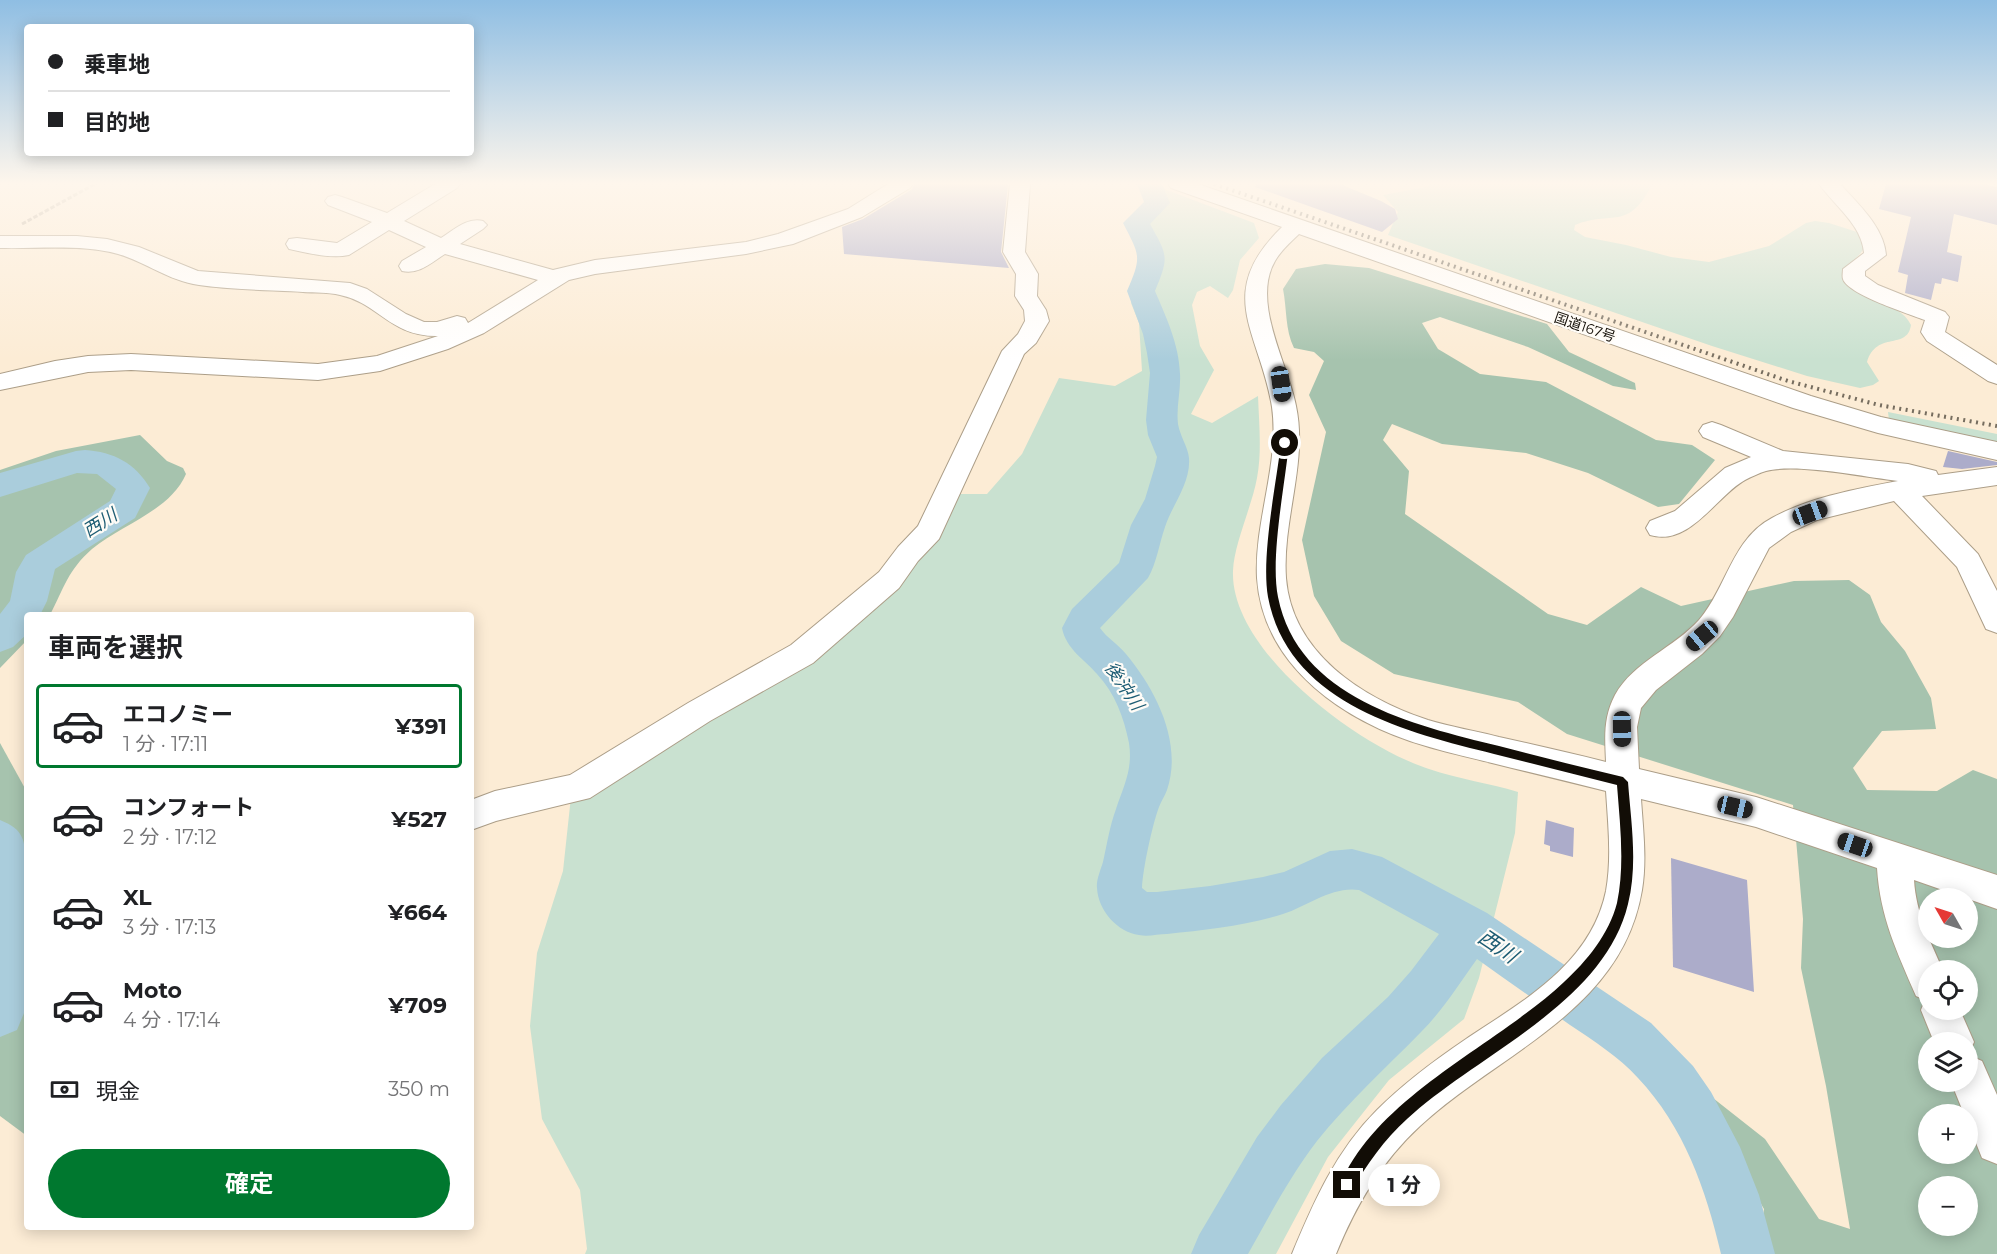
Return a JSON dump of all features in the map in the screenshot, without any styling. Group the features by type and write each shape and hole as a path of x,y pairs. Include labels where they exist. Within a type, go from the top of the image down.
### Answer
{"street":[{"path":"17,243 120,248 180,274 198,278 342,288 360,292 411,327 423,331 448,327 507,300 526,296"},
{"path":"297,244 341,250 353,243"},
{"path":"433,243 556,278"},
{"path":"410,266 448,243"},
{"path":"0,382 54,369 88,364 131,362 318,372 353,367 407,356 440,344 476,328 556,278 595,267 746,248 770,243"},
{"path":"474,814 495,806 578,788 699,712 801,654 889,580 908,554 929,532 1014,351 1028,338 1037,321 1035,310 1026,296 1027,274 1014,252 1015,243"},
{"path":"1279,243 1268,254 1258,274 1256,311 1281,384 1287,426 1271,561 1273,596 1281,623 1298,654 1315,672 1347,698 1383,717 1426,733 1756,812 1997,892"},
{"name":"国道167号","path":"1343,243 1802,402 1878,425 1997,451"},
{"path":"1872,243 1876,251 1871,260 1854,269 1854,279 1870,290 1938,317 1933,332 1935,336 1997,376"},
{"path":"1712,431 1781,460"},
{"path":"1660,528 1684,519 1734,474 1762,463 1781,460 1908,473 1945,483"},
{"path":"1314,1254 1338,1201 1365,1154 1402,1114 1476,1056 1543,1011 1587,969 1613,928 1622,905 1628,855 1623,782 1622,717 1635,689 1702,636 1719,617 1760,539 1789,521 1831,505 1900,490 1997,476"},
{"path":"1900,490 1968,561 1997,621"},
{"path":"1894,858 1897,897 1905,926 1919,960"},
{"path":"1975,1092 1997,1143"}],"green space":[{"path":"1142,243 1255,243 1240,260 1233,290 1228,298 1210,286 1197,292 1192,305 1200,346 1214,370 1191,414 1212,423 1258,396 1259,468 1255,489 1236,549 1233,571 1238,602 1253,633 1276,663 1304,692 1336,718 1369,740 1429,769 1518,792 1515,833 1479,978 1464,1019 1389,1080 1328,1157 1276,1254 585,1254 587,1249 580,1190 542,1119 530,1026 537,953 563,871 573,778 789,655 902,559 946,494 987,494 1022,454 1059,378 1115,386 1142,371 1139,323 1131,303 1146,254"},
{"path":"1410,243 1613,243 1671,257 1709,262 1775,243 1864,243 1863,249 1842,274 1857,291 1897,310 1911,325 1904,337 1884,343 1872,352 1867,362 1879,381 1860,388 1807,376 1712,346"},
{"path":"1325,264 1369,268 1547,324 1569,352 1635,383 1636,390 1613,386 1528,347 1440,317 1422,323 1438,349 1480,374 1546,382 1656,440 1692,445 1715,460 1679,504 1658,507 1588,473 1526,453 1442,444 1392,424 1383,440 1409,471 1405,514 1548,614 1587,625 1641,587 1681,606 1794,581 1849,580 1870,595 1881,622 1905,651 1931,698 1936,729 1882,731 1853,768 1867,790 1937,791 1973,770 1997,779 1997,1254 1758,1254 1764,1209 1685,1076 1765,1139 1819,1219 1850,1229 1826,1086 1801,968 1803,919 1793,805 1567,734 1518,702 1394,674 1341,641 1314,596 1302,540 1326,432 1309,395 1324,361 1314,352 1294,348 1288,327 1283,289 1296,269"},
{"path":"1888,412 1997,434 1997,444 1889,420"},
{"path":"140,435 167,461 183,468 186,474 179,487 169,498 104,540 77,564 51,612 24,612 24,643 0,668 0,470 56,451"},
{"path":"0,743 24,787 24,1134 0,1116"}],"building":[{"path":"843,243 1002,243 1001,252 1009,268 844,254"},
{"path":"1905,243 1949,243 1947,252 1962,256 1958,282 1942,278 1941,284 1935,283 1931,300 1905,293 1908,275 1898,272"},
{"path":"1948,451 1997,462 1997,465 1962,469 1943,467"},
{"path":"1546,820 1574,828 1573,857 1550,851 1550,846 1544,844"},
{"path":"1671,858 1747,880 1754,992 1673,967"}],"waterway":[{"name":"後沖川","path":"1147,243 1152,252 1151,267 1141,291 1158,334 1162,353 1165,373 1162,420 1164,435 1173,457 1172,466 1162,499 1148,525 1135,569 1085,619 1081,628 1092,646 1112,664 1143,713 1150,747 1150,773 1146,790 1137,809 1119,887 1123,901 1139,914 1175,912 1280,894 1293,890 1321,875 1340,869 1352,869 1366,871 1471,928"},
{"name":"西川","path":"0,485 76,462 93,462 109,466 122,474 133,488 123,509 38,564 26,607 0,637"},
{"name":"西川","path":"0,840 3,845 8,908 6,971 0,1013"},
{"name":"西川","path":"1218,1254 1275,1155 1299,1123 1340,1076 1405,1014 1428,988 1471,928"},
{"name":"西川","path":"1471,928 1634,1040 1676,1084 1693,1110 1721,1165 1732,1195 1748,1254"}],"railway":[{"path":"1385,243 1788,381 1879,405 1997,426"}],"route":[{"path":"1285,443 1271,561 1273,596 1281,623 1298,654 1315,672 1347,698 1383,717 1426,733 1623,782 1628,855 1622,905 1613,928 1587,969 1543,1011 1476,1056 1402,1114 1365,1154 1347,1185"}]}
